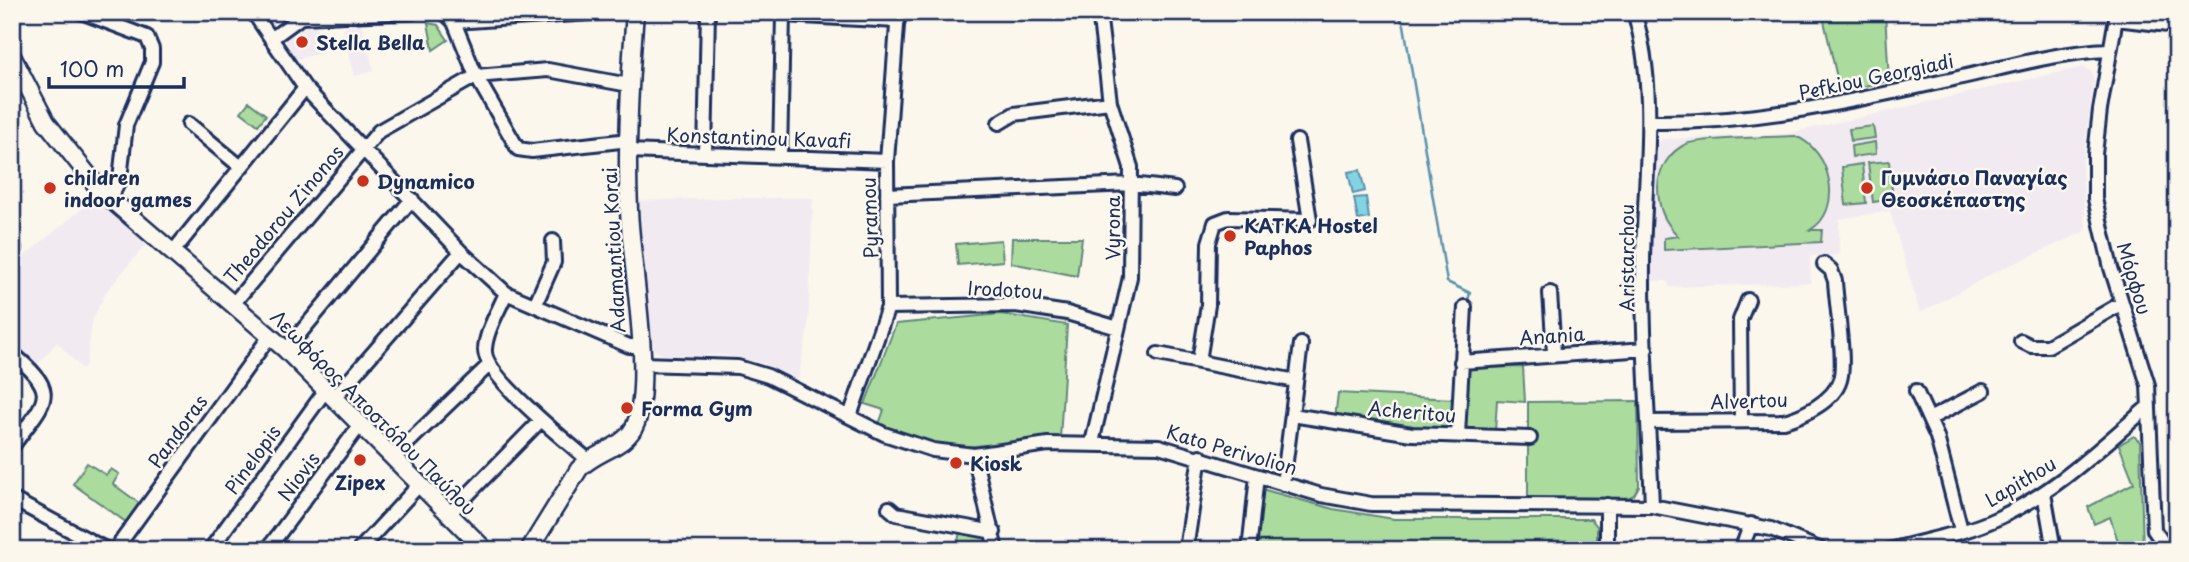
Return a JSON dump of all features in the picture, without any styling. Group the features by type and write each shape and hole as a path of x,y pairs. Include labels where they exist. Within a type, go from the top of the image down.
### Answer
{"main road":[{"name":"Adamantiou Korai","path":"587,459 617,445 631,433 637,417 642,364 629,219 629,85 635,12"},
{"name":"Λεωφόρος Αποστόλου Παύλου","path":"12,56 46,122 88,177 286,350 478,547"},
{"path":"529,548 568,483 587,459"}],"street":[{"path":"81,12 146,37 152,50 152,62 126,125 118,186 110,199"},
{"path":"253,12 305,88 461,252 506,293 629,346 640,346"},
{"path":"271,39 302,15 413,12"},
{"path":"607,12 449,17 476,76 548,70 629,85"},
{"path":"705,154 708,12"},
{"name":"Vyrona","path":"1092,443 1130,277 1130,159 1110,102 1099,12"},
{"name":"Aristarchou","path":"1634,12 1647,65 1649,122 1643,248 1652,506"},
{"path":"780,155 783,15 898,17"},
{"path":"2117,16 2177,26"},
{"name":"Μόρφου","path":"2117,16 2109,50 2095,154 2095,199 2099,225 2145,369 2154,530 2168,550"},
{"name":"Pyramou","path":"850,416 888,307 887,161 898,17"},
{"name":"Pefkiou Georgiadi","path":"1649,122 1721,122 1795,113 2036,61 2109,50"},
{"name":"Konstantinou Kavafi","path":"476,76 518,149 532,151 629,145 705,154 887,161"},
{"name":"Theodorou Zinonos","path":"233,304 379,131 476,76"},
{"path":"172,253 305,88"},
{"path":"999,123 1014,114 1110,102"},
{"path":"189,124 240,167"},
{"path":"1199,361 1208,305 1209,243 1215,223 1228,218 1310,220 1297,141"},
{"path":"887,195 1131,184 1175,190"},
{"path":"286,350 412,199"},
{"path":"535,305 554,262 553,241"},
{"name":"Pinelopis","path":"210,550 329,395 461,252"},
{"name":"Alvertou","path":"1648,422 1798,418 1837,389 1842,373 1835,281 1831,270 1824,264"},
{"path":"506,293 487,339 484,352 488,366 541,419 587,459"},
{"path":"1550,293 1554,353"},
{"path":"1741,421 1740,320 1748,300"},
{"path":"2021,341 2031,346 2048,346 2122,303"},
{"name":"Irodotou","path":"888,307 1016,306 1067,313 1118,328"},
{"path":"1458,435 1465,307"},
{"name":"Pandoras","path":"115,550 270,335"},
{"path":"1283,484 1301,344"},
{"name":"Anania","path":"1461,362 1554,353 1646,349"},
{"path":"12,353 44,382 43,401 12,447"},
{"path":"1158,354 1296,381"},
{"name":"Kato Perivolion","path":"642,364 738,367 768,376 884,434 933,450 974,455 1048,444 1159,446 1200,456 1283,484 1371,505 1652,506 1751,524 1822,550"},
{"path":"393,457 488,366"},
{"path":"1916,391 1931,418 1961,530"},
{"path":"1931,418 1983,391"},
{"name":"Lapithou","path":"1890,550 1998,519 2044,493 2149,406"},
{"name":"Acheritou","path":"1292,415 1412,434 1530,438"},
{"path":"448,515 541,419"},
{"name":"Niovis","path":"267,550 360,425"},
{"path":"974,455 996,550"},
{"path":"1186,550 1200,456"},
{"path":"1249,550 1257,476"},
{"path":"359,550 419,485"},
{"path":"2044,493 2054,550"},
{"path":"12,499 107,550"},
{"path":"1607,505 1607,550"},
{"path":"889,508 896,514 993,532"},
{"path":"1741,550 1751,524"}],"shaded area":[{"name":"Stella Bella","path":"316,23 321,53 294,60 284,36"},
{"path":"361,23 374,71 354,76 342,28"},
{"name":"Γυμνάσιο Παναγίας Θεοσκέπαστης","path":"2083,67 2091,71 2094,82 2082,165 2086,231 1995,272 1920,313 1890,211 1839,219 1839,255 1810,256 1811,283 1669,287 1668,281 1650,281 1651,153 1662,139 1786,134"},
{"path":"813,198 808,329 798,380 765,364 726,355 666,356 655,351 650,343 638,201"},
{"path":"94,199 147,243 106,292 93,319 86,365 82,369 57,342 35,368 12,347 12,315 20,307 12,298 12,266"}],"green space":[{"path":"1822,12 1885,12 1889,81 1840,91"},
{"path":"428,23 438,25 448,40 433,50"},
{"path":"249,102 266,115 258,125 241,112"},
{"path":"1873,126 1875,138 1851,141 1849,129"},
{"path":"1795,136 1808,143 1818,154 1829,181 1827,209 1821,221 1810,230 1822,230 1821,242 1664,250 1664,238 1678,236 1663,214 1659,201 1659,180 1670,156 1686,144 1706,140"},
{"path":"1875,142 1876,154 1852,157 1851,146"},
{"path":"1889,161 1893,199 1873,202 1868,163"},
{"path":"1862,164 1866,203 1846,205 1842,167"},
{"path":"1012,238 1082,238 1077,276 1011,263"},
{"path":"1001,240 1003,261 958,265 956,244"},
{"path":"1001,314 1067,325 1060,439 952,448 925,444 878,427 884,410 865,404 896,324"},
{"path":"1523,367 1525,402 1497,400 1495,432 1466,429 1463,425 1466,372 1470,368"},
{"path":"1338,393 1453,399 1452,425 1436,431 1335,418"},
{"path":"1638,401 1639,486 1634,495 1626,499 1528,499 1528,402"},
{"path":"2134,436 2140,442 2143,550 2121,550 2110,517 2094,524 2088,507 2134,483 2119,445"},
{"path":"87,463 106,475 111,469 119,474 113,484 143,506 130,525 73,484"},
{"path":"1258,488 1333,509 1394,519 1591,519 1597,526 1597,550 1252,550"},
{"path":"960,532 989,539 993,550 956,550"}],"water":[{"path":"1360,170 1365,191 1353,194 1348,172"},
{"path":"1366,197 1369,218 1358,220 1354,198"}],"waterway":[{"path":"1397,12 1404,25 1447,282 1470,293 1467,304"}],"place":[{"name":"Stella Bella","path":"302,42"},
{"name":"Dynamico","path":"363,181"},
{"name":"children indoor games","path":"50,188"},
{"name":"Γυμνάσιο Παναγίας Θεοσκέπαστης","path":"1867,188"},
{"name":"KATKA Hostel Paphos","path":"1230,236"},
{"name":"Forma Gym","path":"627,408"},
{"name":"Zipex","path":"360,460"},
{"name":"Kiosk","path":"956,463"}]}
